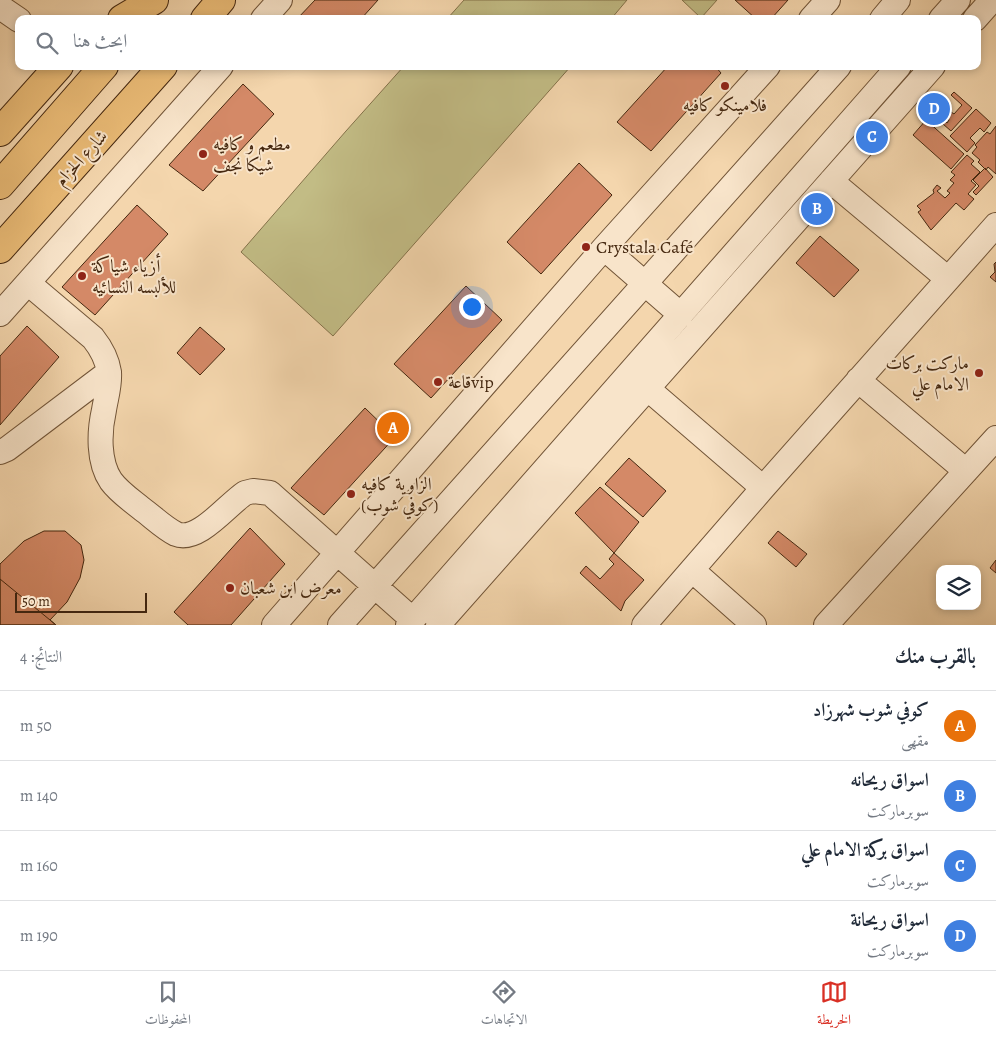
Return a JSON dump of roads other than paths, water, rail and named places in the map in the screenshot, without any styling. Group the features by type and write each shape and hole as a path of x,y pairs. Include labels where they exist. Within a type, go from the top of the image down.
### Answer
{"main road":[{"path":"105,15 118,0"},
{"path":"129,15 154,0"},
{"path":"150,15 163,0"},
{"path":"208,15 221,0"},
{"path":"0,132 55,70"},
{"path":"0,185 101,70"},
{"name":"شارع الحزام","path":"0,249 158,70"}],"street":[{"path":"267,15 280,0"},
{"path":"815,15 828,0"},
{"path":"885,15 898,0"},
{"path":"945,15 958,0"},
{"path":"979,15 992,0"},
{"path":"0,7 15,17"},
{"path":"0,314 217,70"},
{"path":"274,625 604,248 764,70"},
{"path":"340,625 835,70"},
{"path":"438,625 681,315 895,70"},
{"path":"28,282 93,338 106,359 109,384 101,428 103,458 110,480 124,495 171,531 185,536 199,532 245,493 253,491 270,492 375,585 411,622 552,479 648,388 929,70"},
{"path":"831,182 948,279"},
{"path":"644,625 996,225"},
{"path":"604,248 681,315"},
{"path":"0,452 7,450 108,372"},
{"path":"858,380 966,471"},
{"path":"648,388 763,488"},
{"path":"826,625 996,438"},
{"path":"692,570 754,625"}],"place":[{"name":"فلامينكو كافيه","path":"725,86"},
{"name":"اسواق ريحانة","path":"934,109"},
{"name":"اسواق بركة الامام علي","path":"872,137"},
{"name":"مطعم و كافيه شيكا نجف","path":"203,154"},
{"name":"اسواق ريحانه","path":"817,209"},
{"name":"Crystala Café","path":"586,247"},
{"name":"أزياء شياكة للألبسه النسائيه","path":"82,276"},
{"name":"ماركت بركات الامام علي","path":"979,373"},
{"name":"قاعةvip","path":"438,382"},
{"name":"كوفي شوب شهرزاد","path":"393,428"},
{"name":"الزاوية كافيه (كوفي شوب)","path":"351,494"},
{"name":"معرض ابن شعبان","path":"230,588"}]}
